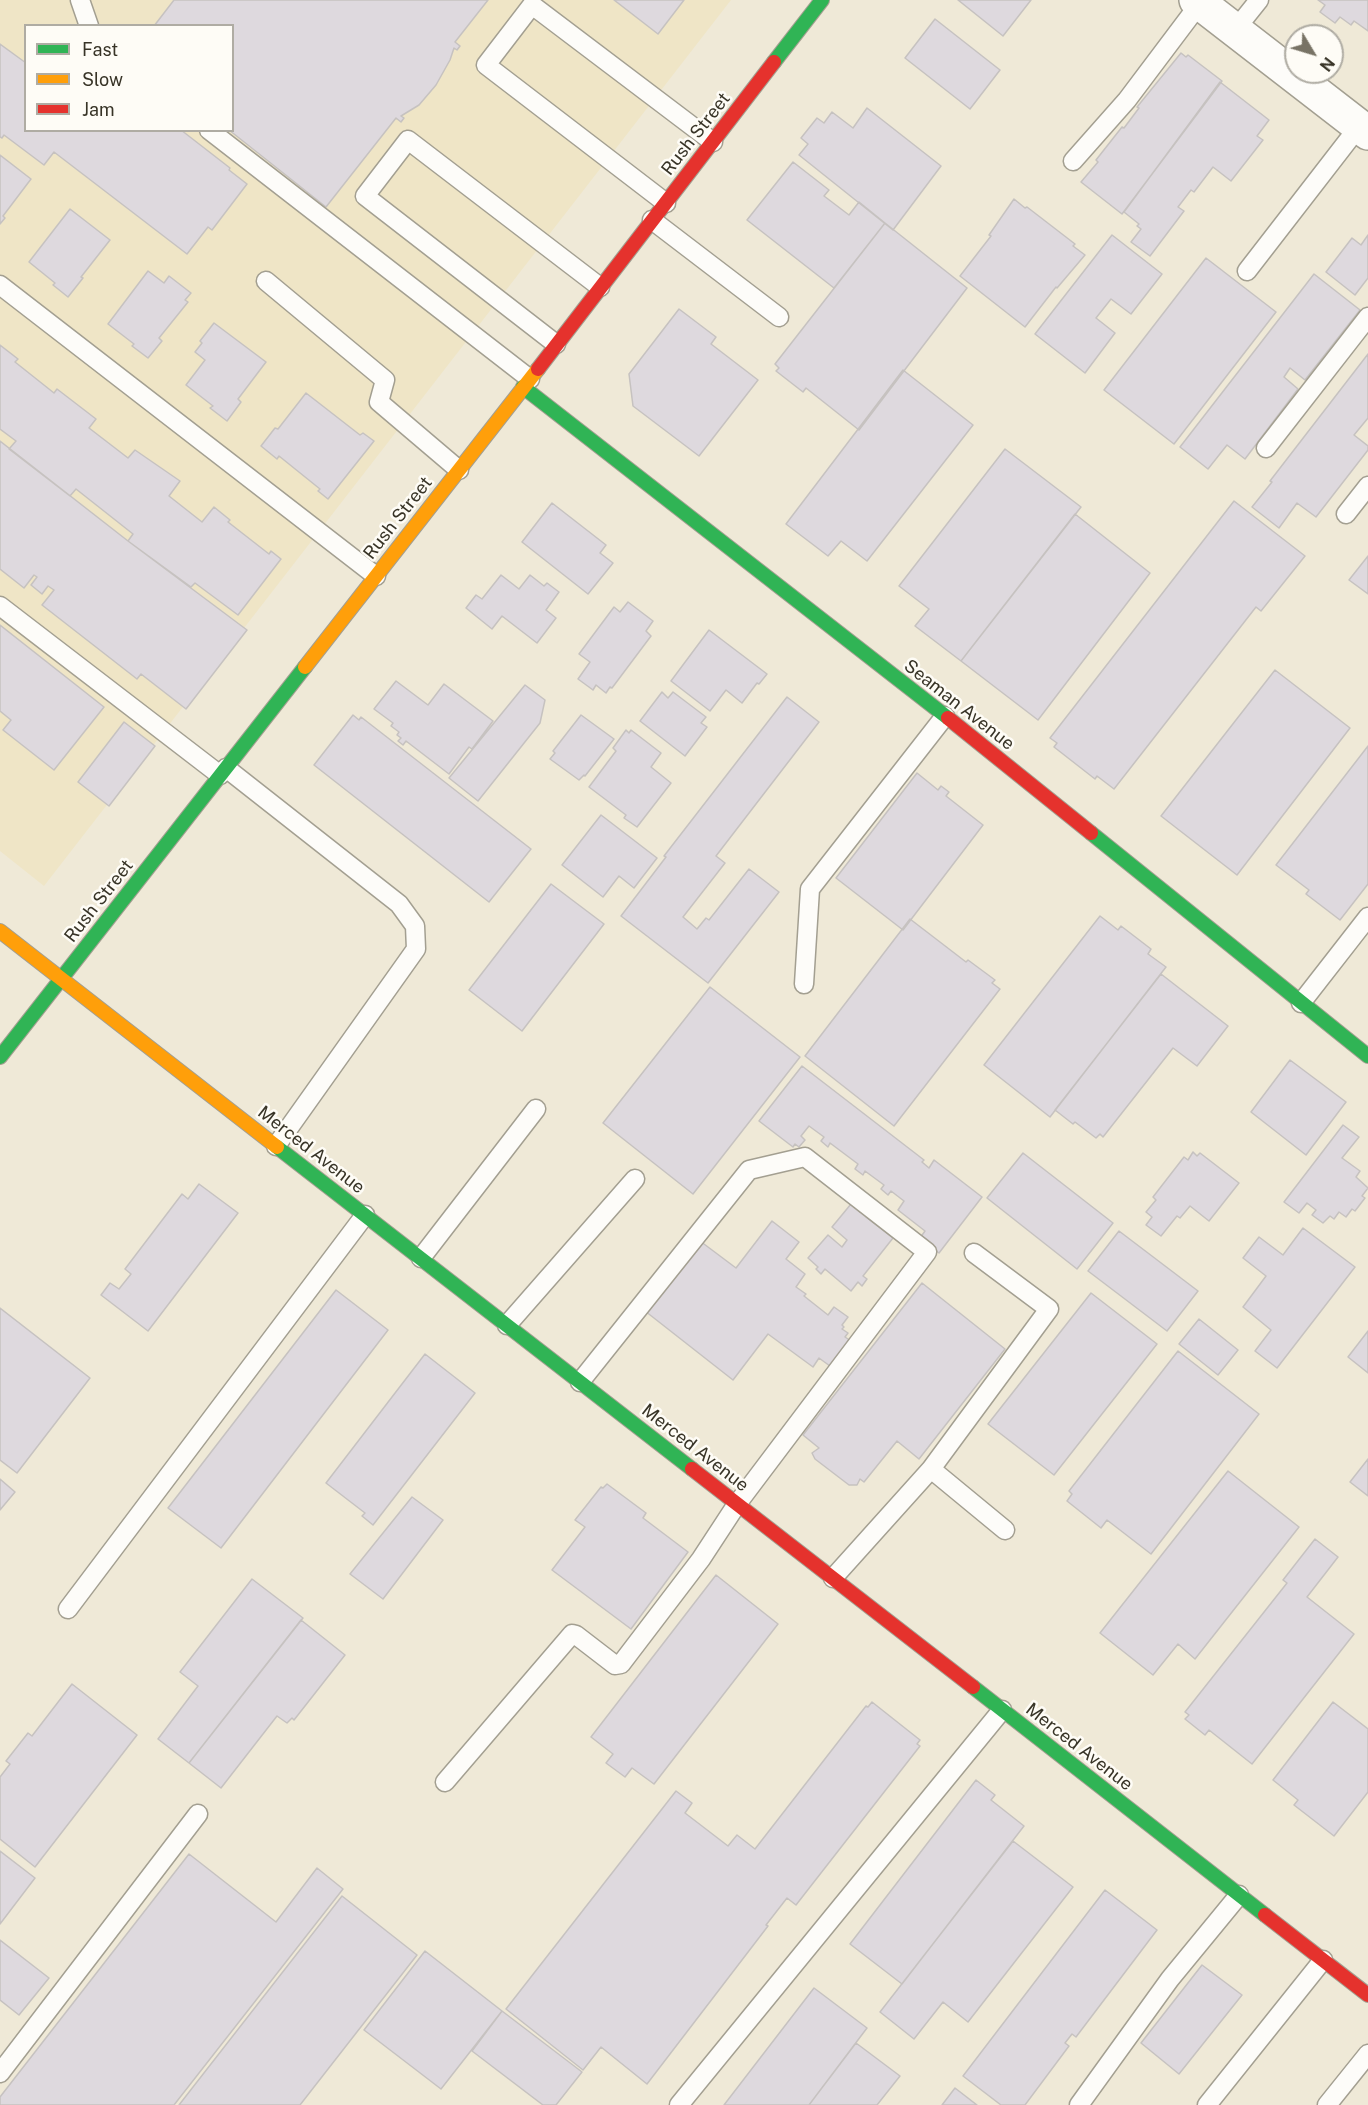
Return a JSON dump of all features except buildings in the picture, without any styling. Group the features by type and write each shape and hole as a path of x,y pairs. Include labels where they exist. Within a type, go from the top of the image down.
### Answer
{"street":[{"path":"1198,1 1364,129"},
{"name":"Rush Street","path":"0,1057 666,203 816,2"},
{"name":"Seaman Avenue","path":"526,383 1368,1056"},
{"name":"Merced Avenue","path":"0,931 1368,1995"}],"lane":[{"path":"80,0 88,24"},
{"path":"1235,30 1258,0"},
{"path":"1073,161 1127,100 1198,1"},
{"path":"666,203 486,64 525,13 532,5 713,142"},
{"path":"1247,271 1364,129"},
{"path":"212,132 526,383"},
{"path":"556,344 365,196 408,140 600,287"},
{"path":"652,220 779,317"},
{"path":"266,281 385,380 379,402 459,470"},
{"path":"0,285 375,576"},
{"path":"1266,448 1368,317"},
{"path":"1346,514 1368,486"},
{"path":"0,606 399,904 415,926 416,949 276,1146"},
{"path":"804,984 810,889 945,716"},
{"path":"1300,1003 1368,917"},
{"path":"421,1258 537,1109"},
{"path":"445,1782 572,1634 615,1665 621,1664 701,1559 737,1504 927,1254 926,1250 805,1157 749,1170 580,1382"},
{"path":"507,1325 635,1179"},
{"path":"68,1609 365,1215"},
{"path":"833,1578 931,1469 1049,1309 974,1253"},
{"path":"931,1469 1005,1530"},
{"path":"679,2105 1002,1710"},
{"path":"0,2073 198,1814"},
{"path":"1079,2105 1170,1980 1239,1895"},
{"path":"1207,2105 1323,1960"},
{"path":"1328,2105 1368,2054"}],"shaded area":[{"path":"0,0 731,0 44,886 0,851"}],"traffic: fast":[{"path":"774,62 822,0"},
{"path":"523,387 948,718"},
{"path":"0,1057 305,667"},
{"path":"1091,833 1368,1056"},
{"path":"277,1147 692,1469"},
{"path":"973,1687 1265,1915"}],"traffic: slow":[{"path":"305,667 538,369"},
{"path":"0,931 277,1147"}],"traffic: jam":[{"path":"538,369 774,62"},
{"path":"948,718 1091,833"},
{"path":"692,1469 973,1687"},
{"path":"1265,1915 1368,1995"}]}
